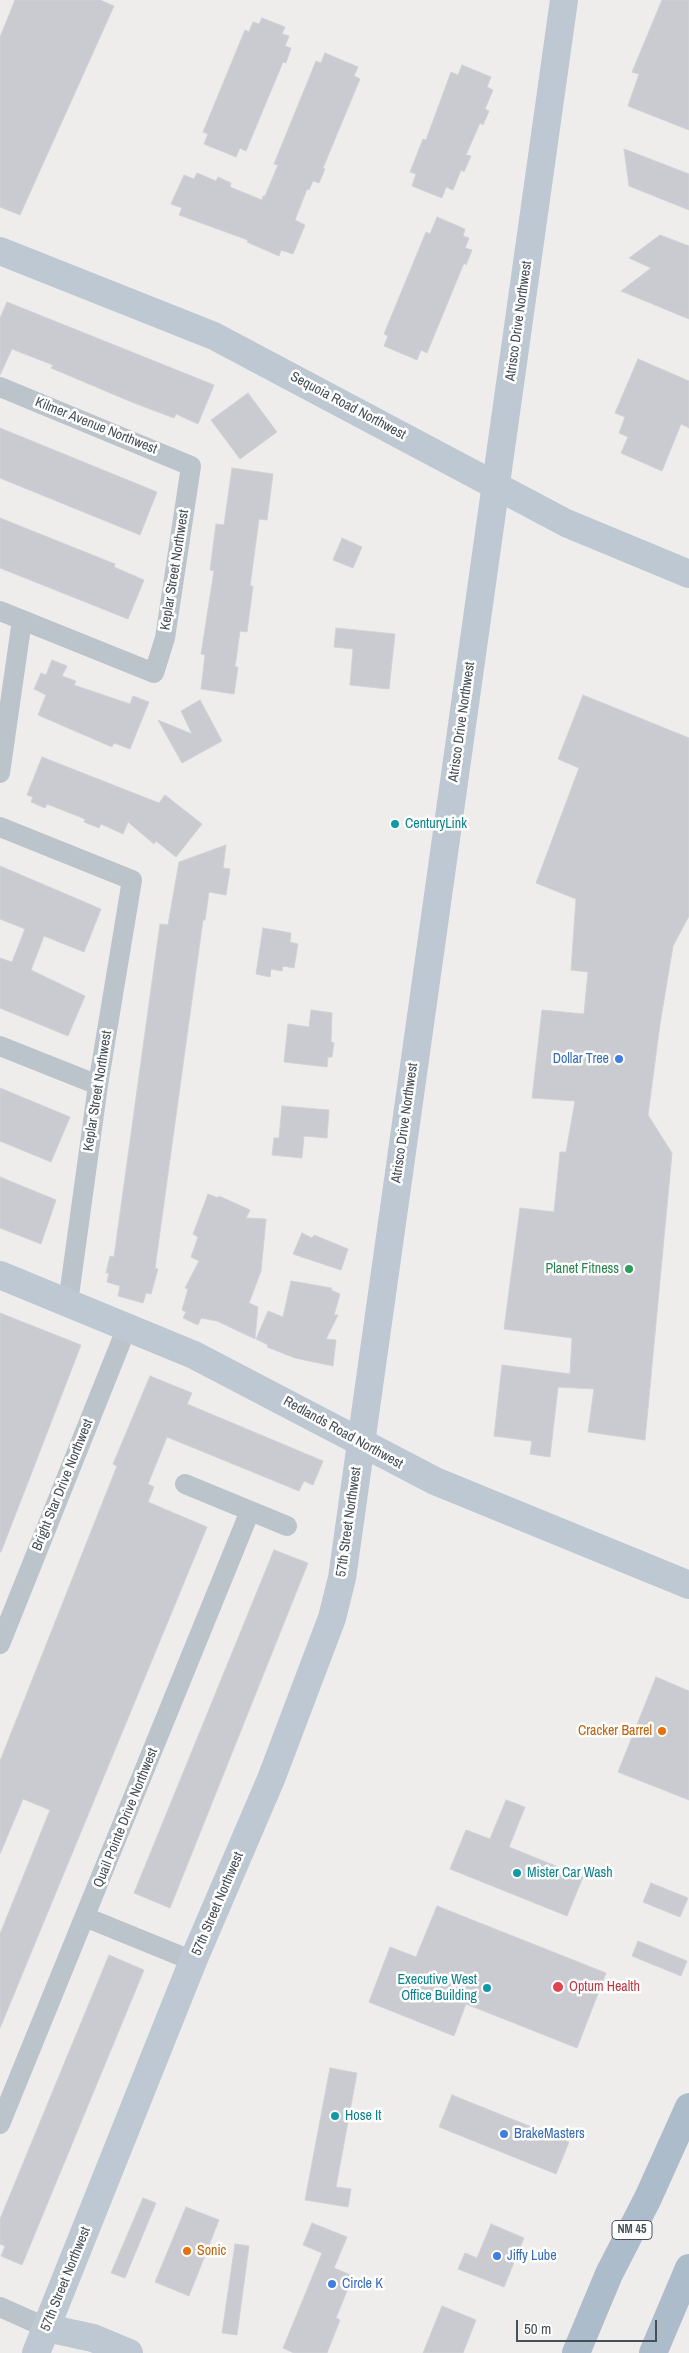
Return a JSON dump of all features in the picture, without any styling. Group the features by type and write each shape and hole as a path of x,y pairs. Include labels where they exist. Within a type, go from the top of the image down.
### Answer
{"main road":[{"name":"NM 45","path":"576,2353 609,2274 648,2198 689,2107"},
{"path":"653,2353 689,2268"},
{"path":"556,2353 582,2301 609,2274"}],"street":[{"name":"Atrisco Drive Northwest","path":"360,1444 564,0"},
{"name":"Sequoia Road Northwest","path":"0,251 214,336 496,484 566,523 689,574"},
{"name":"Kilmer Avenue Northwest","path":"0,387 191,466"},
{"name":"Keplar Street Northwest","path":"22,620 154,673 165,638 191,466"},
{"path":"0,611 22,620 0,773"},
{"name":"Keplar Street Northwest","path":"0,827 132,880 98,1085 68,1303"},
{"path":"0,1046 98,1085"},
{"name":"Redlands Road Northwest","path":"0,1275 202,1359 292,1405 360,1444 435,1481 689,1584"},
{"name":"Bright Star Drive Northwest","path":"0,1644 127,1327"},
{"name":"57th Street Northwest","path":"36,2353 193,1961 270,1783 332,1618 342,1578 360,1444"},
{"path":"185,1484 287,1526"},
{"name":"Quail Pointe Drive Northwest","path":"0,2124 250,1511"},
{"path":"85,1917 193,1961"},
{"path":"0,2307 47,2328 93,2338 129,2353"},
{"path":"47,2328 66,2353"}],"building":[{"path":"15,0 100,0 114,6 20,215 0,207 0,37"},
{"path":"662,0 689,0 689,130 628,106 639,74 632,72"},
{"path":"262,18 285,27 282,34 289,36 285,46 291,48 286,63 283,62 246,151 240,148 236,157 204,144 208,134 203,132 245,30 249,32 253,22 259,24"},
{"path":"325,53 358,67 354,76 360,79 323,168 325,169 319,183 313,181 309,190 307,189 295,220 305,225 293,254 281,250 279,256 247,242 248,240 179,215 182,208 171,204 184,175 194,179 197,173 216,181 218,177 231,183 230,187 262,200 278,165 274,164 316,61 321,63"},
{"path":"462,65 491,77 487,87 493,90 485,109 489,111 483,125 480,123 466,155 471,156 464,172 461,170 453,190 446,187 442,198 412,186 416,174 410,172 423,139 426,140 451,72 458,75"},
{"path":"624,149 689,174 689,210 629,186"},
{"path":"437,217 465,229 463,236 469,238 465,248 472,250 466,265 464,263 427,353 421,350 417,360 384,346 388,336 384,334 426,232 430,234"},
{"path":"660,235 689,246 689,319 621,291 651,268 629,258"},
{"path":"7,302 214,385 198,424 176,414 174,418 134,403 51,368 53,365 12,349 0,375 0,318"},
{"path":"638,359 689,381 689,428 681,424 662,471 621,453 628,437 619,433 625,417 615,413"},
{"path":"248,393 277,432 240,459 211,420"},
{"path":"0,428 157,492 140,535 0,478"},
{"path":"232,468 273,474 267,520 259,519 250,586 253,586 247,632 240,631 235,667 238,667 234,694 201,689 205,655 201,654 214,571 210,570 216,524 224,525"},
{"path":"0,518 115,564 114,567 144,580 128,619 0,568"},
{"path":"342,538 362,547 353,568 333,560"},
{"path":"336,628 395,634 389,689 350,685 353,649 334,647"},
{"path":"52,660 67,666 62,676 76,681 74,685 130,704 133,696 149,702 130,749 114,743 112,747 38,715 46,695 34,689 41,673 46,675"},
{"path":"583,695 689,738 689,916 673,946 648,1115 672,1153 645,1440 588,1432 594,1389 558,1387 550,1457 530,1454 532,1441 494,1436 502,1365 570,1374 572,1338 504,1329 520,1208 554,1212 560,1152 566,1152 575,1101 532,1098 542,1010 584,1014 588,972 571,970 576,899 536,883 579,768 558,759"},
{"path":"200,700 222,741 182,763 158,720 192,734 181,711"},
{"path":"42,757 159,803 165,795 202,824 176,857 156,841 154,844 128,822 123,834 101,824 99,828 84,822 85,819 47,804 45,808 31,802 33,797 27,795"},
{"path":"226,845 223,868 230,869 226,895 209,892 205,920 203,920 155,1268 158,1269 151,1294 146,1293 143,1303 118,1296 120,1286 107,1282 109,1273 106,1273 110,1256 114,1257 160,924 168,925 179,862"},
{"path":"0,866 101,909 84,952 44,936 31,970 85,996 68,1036 0,1008 0,958 12,962 25,929 0,919"},
{"path":"263,928 291,933 290,942 298,944 294,968 283,966 282,971 271,969 270,977 256,974"},
{"path":"311,1010 332,1013 331,1042 334,1043 332,1057 328,1057 327,1067 284,1062 288,1024 309,1027"},
{"path":"0,1088 70,1117 51,1162 0,1141"},
{"path":"282,1106 329,1110 327,1138 304,1136 302,1158 272,1155 274,1138 279,1138"},
{"path":"0,1177 56,1200 41,1244 0,1228"},
{"path":"208,1194 218,1198 219,1196 250,1210 246,1218 266,1219 261,1271 249,1303 258,1307 255,1339 217,1321 201,1318 198,1325 183,1318 186,1312 182,1310 188,1289 185,1288 199,1261 191,1257 198,1237 193,1234"},
{"path":"302,1233 312,1238 314,1235 348,1249 341,1270 293,1254"},
{"path":"291,1281 332,1288 331,1290 340,1294 334,1315 338,1315 326,1339 336,1340 333,1366 295,1358 267,1347 268,1345 256,1339 268,1311 283,1317"},
{"path":"0,1313 81,1345 1,1552 0,1552"},
{"path":"150,1376 192,1393 187,1404 323,1461 313,1485 304,1481 299,1491 167,1437 148,1484 154,1487 148,1502 207,1527 0,2028 0,1934 50,1810 23,1799 0,1854 0,1761 117,1466 113,1464"},
{"path":"274,1550 308,1563 170,1908 134,1893"},
{"name":"Cracker Barrel","path":"656,1677 689,1691 689,1800 618,1772"},
{"name":"Mister Car Wash","path":"506,1800 525,1807 509,1847 583,1877 567,1916 450,1869 466,1830 490,1839"},
{"path":"651,1883 688,1898 680,1917 643,1902"},
{"name":"Executive West Office Building","path":"437,1906 606,1973 577,2048 466,2004 454,2036 369,2002 390,1947 416,1957"},
{"path":"638,1941 687,1961 681,1976 632,1956"},
{"path":"109,1955 144,1970 22,2265 1,2256 5,2246 0,2244 0,2219"},
{"name":"Hose It","path":"330,2068 357,2073 336,2187 351,2189 348,2207 305,2200"},
{"name":"BrakeMasters","path":"452,2095 569,2142 556,2174 439,2127"},
{"path":"143,2198 156,2203 125,2278 111,2273"},
{"name":"Sonic","path":"186,2207 219,2220 189,2296 155,2282"},
{"path":"312,2223 347,2237 334,2268 353,2276 336,2318 340,2320 327,2353 294,2353 283,2348 322,2253 303,2245"},
{"name":"Jiffy Lube","path":"491,2224 524,2238 504,2287 458,2269 465,2253 477,2258"},
{"path":"235,2244 249,2246 237,2335 222,2333"},
{"path":"442,2306 476,2320 463,2353 423,2353"}],"place":[{"name":"CenturyLink","path":"395,824"},
{"name":"Dollar Tree","path":"619,1059"},
{"name":"Planet Fitness","path":"629,1269"},
{"name":"Cracker Barrel","path":"662,1731"},
{"name":"Mister Car Wash","path":"517,1873"},
{"name":"Optum Health","path":"558,1987"},
{"name":"Executive West Office Building","path":"487,1988"},
{"name":"Hose It","path":"335,2116"},
{"name":"BrakeMasters","path":"504,2134"},
{"name":"Sonic","path":"187,2251"},
{"name":"Jiffy Lube","path":"497,2256"},
{"name":"Circle K","path":"332,2284"}]}
